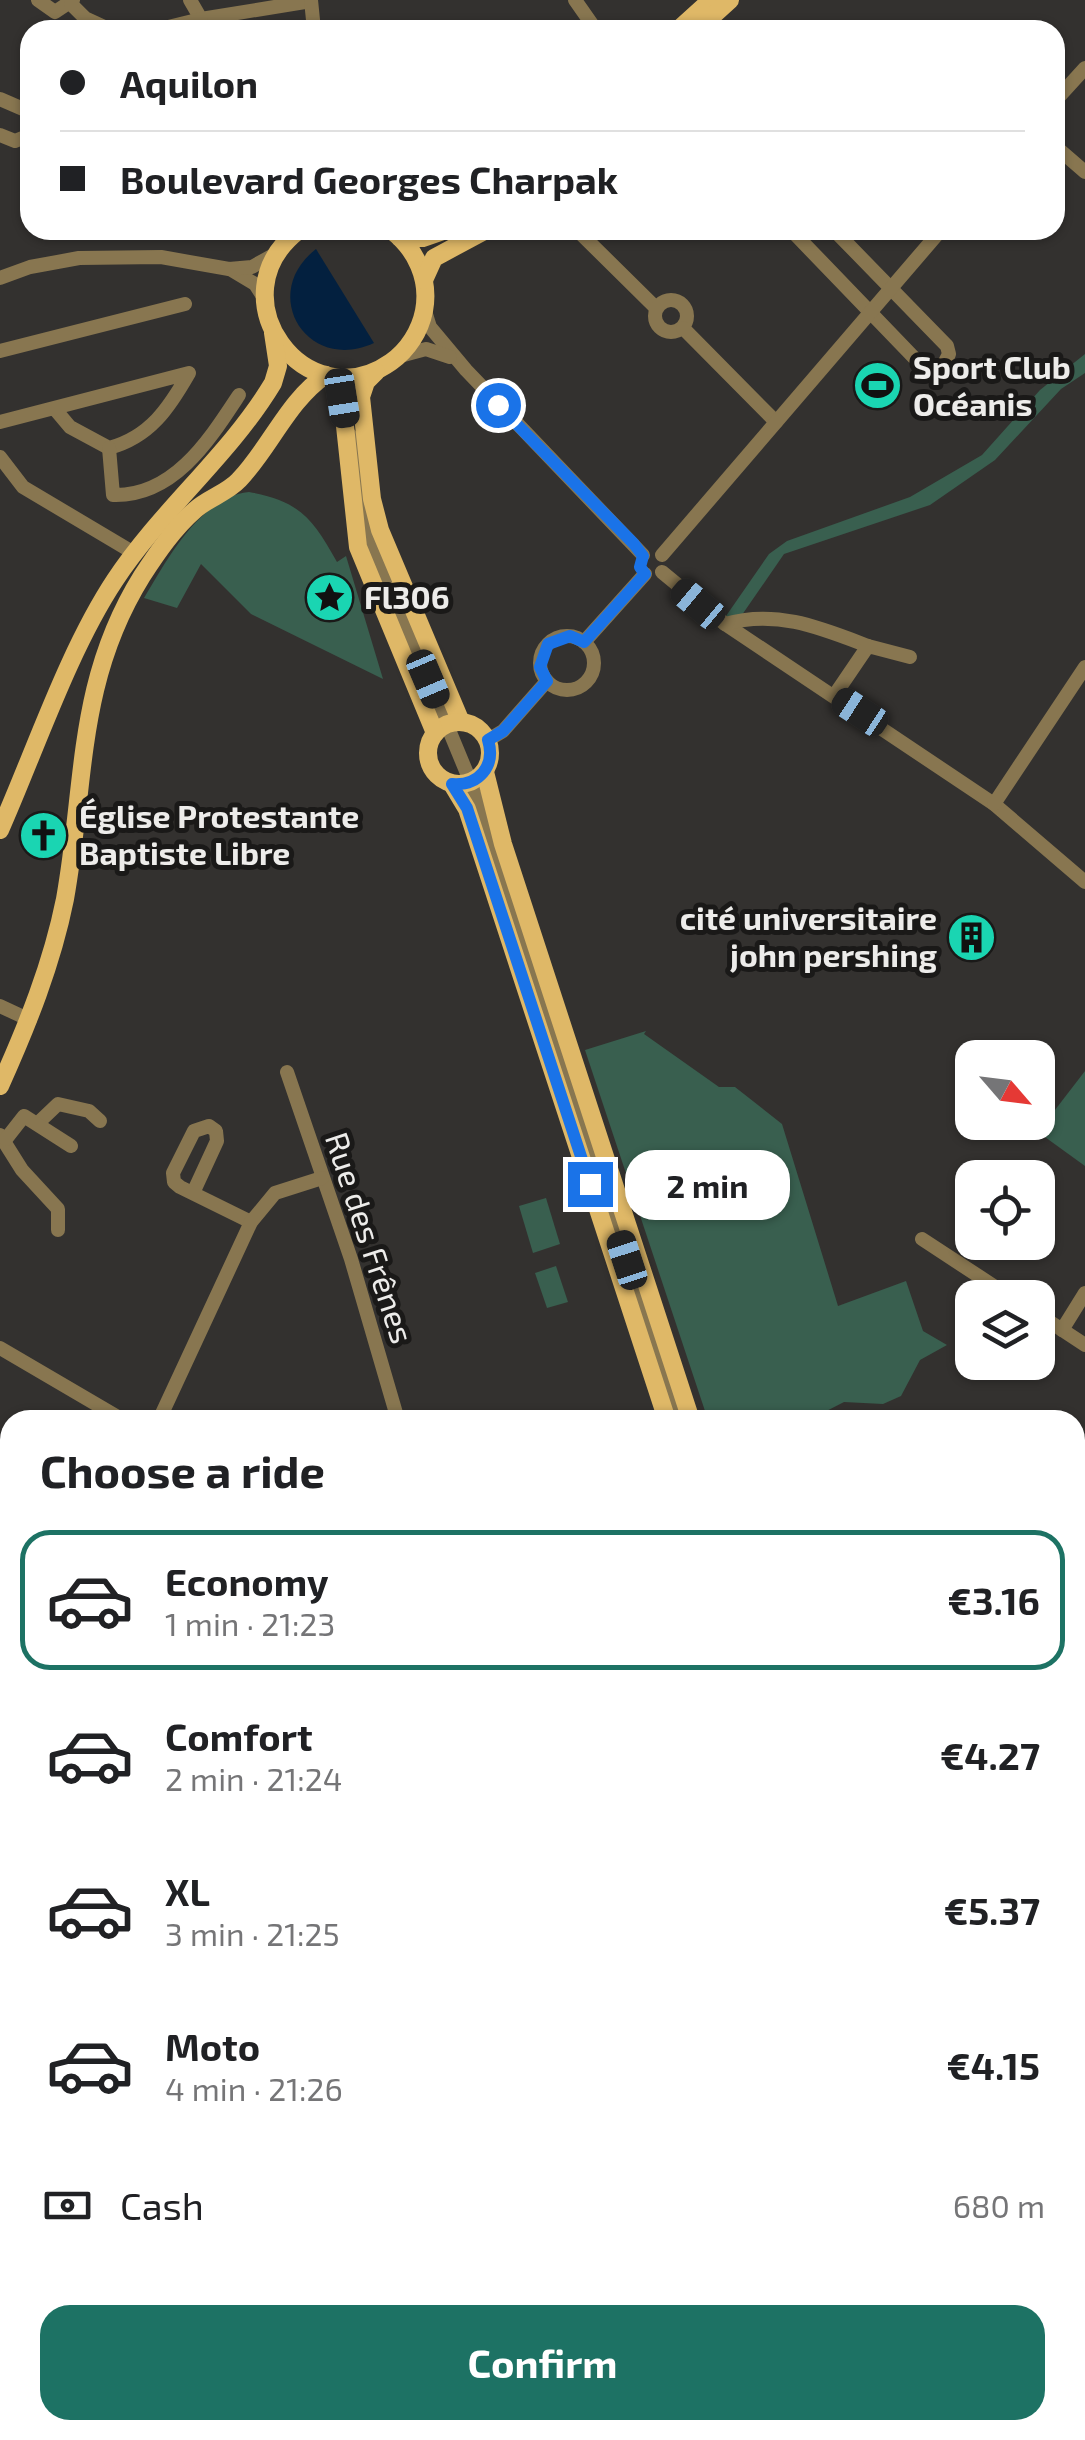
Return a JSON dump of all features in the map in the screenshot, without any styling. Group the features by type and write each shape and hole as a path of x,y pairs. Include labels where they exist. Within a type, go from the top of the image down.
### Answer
{"main road":[{"path":"689,20 711,0"},
{"path":"708,20 730,0"},
{"path":"0,830 94,615 167,510 209,469 269,390 278,366 264,298 266,277 277,252 288,240"},
{"path":"0,1086 30,1020 65,897 87,714 113,634 143,575 166,542 192,512 238,480 307,391 326,375 354,376 380,368 398,356 416,334 424,308 424,280 417,260 401,240"},
{"path":"424,280 434,258 467,240"},
{"path":"273,333 291,356 337,383 355,427 380,530 453,704 428,749 430,765 439,778 469,780"},
{"path":"380,368 362,391 355,427 358,547 443,724"},
{"path":"443,724 477,727 488,740 490,756 469,780 467,808 664,1410"},
{"path":"469,780 503,844 688,1410"}],"street":[{"path":"38,0 55,12 72,2 89,20"},
{"path":"190,0 201,19"},
{"path":"197,20 312,0"},
{"path":"1065,90 1085,68"},
{"path":"1065,155 1085,172"},
{"path":"587,240 656,308 655,321 661,329 670,332 682,328 687,316 680,303 666,301 656,308"},
{"path":"801,240 923,367 936,370 946,362 947,346 844,240"},
{"path":"662,572 662,555 932,240"},
{"path":"0,278 30,266 102,256 160,257 229,268 252,267 277,252"},
{"path":"229,268 255,284 264,298"},
{"path":"0,352 185,304"},
{"path":"424,308 430,327 466,370 643,556"},
{"path":"682,328 776,422"},
{"path":"398,356 434,350 466,370"},
{"path":"0,422 189,373 173,401 146,432 109,448"},
{"path":"109,448 113,495 150,488 176,473 203,448 240,395"},
{"path":"54,408 70,428 109,448"},
{"path":"355,427 367,532 469,780 676,1410"},
{"path":"0,457 23,487 134,553"},
{"path":"643,556 654,551 662,555"},
{"path":"643,556 640,567 645,574"},
{"path":"584,642 645,574 662,572 725,624 994,804 1085,882"},
{"path":"725,624 759,618 801,621 910,658"},
{"path":"570,636 584,642 594,662 584,684 561,689 547,681 540,667 548,644 570,636"},
{"path":"834,696 868,646"},
{"path":"994,804 1085,667"},
{"path":"488,740 503,731 547,681"},
{"path":"0,1006 30,1020"},
{"name":"Rue des Frênes","path":"288,1072 395,1410"},
{"path":"37,1124 58,1104 89,1111 100,1121"},
{"path":"58,1230 58,1209 22,1170 3,1136 24,1116 71,1146"},
{"path":"165,1410 251,1222 275,1193 322,1178"},
{"path":"194,1193 251,1222"},
{"path":"922,1239 985,1280"},
{"path":"1062,1330 1085,1294"},
{"path":"1055,1325 1085,1346"},
{"path":"0,1348 105,1410"}],"green space":[{"path":"1085,354 1085,373 1061,389 995,460 930,505 784,554 735,625 726,616 769,554 787,541 910,497 982,455 1040,390"},
{"path":"249,492 293,507 312,523 337,562 346,556 383,679 251,614 201,564 177,608 144,598 174,549 200,518 231,496"},
{"path":"646,1031 644,1034 719,1087 735,1087 782,1124 838,1306 906,1281 923,1331 947,1345 920,1360 901,1396 883,1404 844,1402 828,1410 705,1410 585,1050"},
{"path":"1085,1071 1085,1166 1049,1140 1055,1140 1055,1110"},
{"path":"546,1198 560,1244 533,1253 519,1206"},
{"path":"556,1266 568,1302 547,1308 535,1273"}],"water":[{"path":"316,249 374,343 350,350 329,348 311,339 298,324 291,307 291,287 299,267"}],"place":[{"name":"Sport Club Océanis","path":"878,386"},
{"name":"Fl306","path":"329,598"},
{"name":"Église Protestante Baptiste Libre","path":"44,835"},
{"name":"cité universitaire john pershing","path":"972,937"}],"route":[{"path":"498,405 643,556 640,567 645,574 584,642 570,636 548,644 540,658 547,681 503,731 488,740 490,756 485,772 471,783 452,784 464,799 590,1184"}]}
